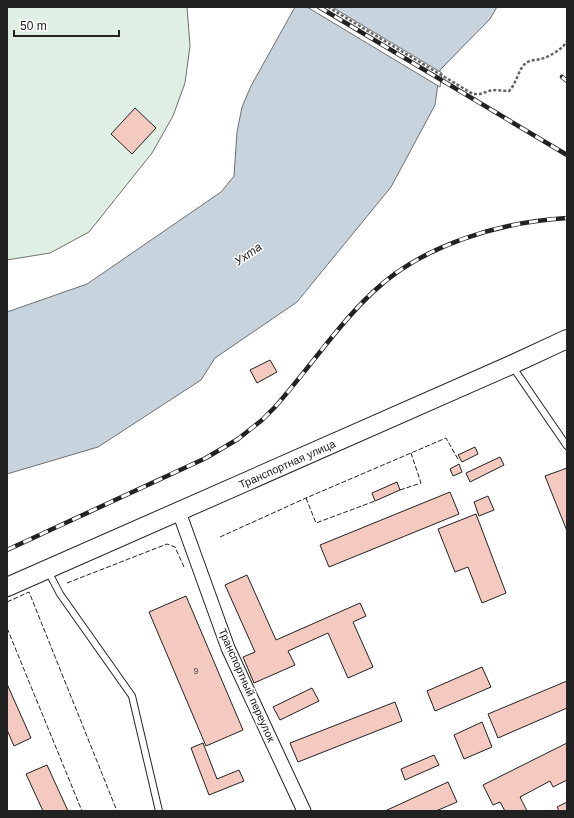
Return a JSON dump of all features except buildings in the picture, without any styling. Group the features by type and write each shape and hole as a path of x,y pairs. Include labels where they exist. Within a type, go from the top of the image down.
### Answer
{"street":[{"name":"Транспортная улица","path":"7,587 567,339"},
{"name":"Транспортный переулок","path":"179,512 228,648 304,811"}],"lane":[{"path":"511,365 567,446"},
{"path":"47,569 60,594 132,696 159,811"}],"path":[{"path":"328,7 473,94 480,94 492,90 509,91 515,84 523,65 527,62 543,58 554,53 564,46 567,41"}],"green space":[{"path":"7,7 187,7 190,46 185,83 173,116 152,153 89,232 50,253 7,260"}],"water":[{"name":"Ухта","path":"295,7 497,7 490,19 440,70 435,105 391,187 297,302 215,358 201,380 98,447 7,474 7,312 87,284 221,192 234,176 237,132 242,107 251,86"}],"pier":[{"path":"307,7 332,7 442,73 440,87"}],"railway":[{"path":"319,7 567,155"},
{"path":"562,77 567,81"},
{"path":"7,550 206,458 238,439 262,420 275,407 334,334 360,305 393,275 415,261 438,249 489,231 541,220 567,218"}],"fence":[{"path":"220,537 306,498 446,438 459,461"},
{"path":"400,490 421,483 411,453"},
{"path":"306,498 316,523 375,501"},
{"path":"67,583 167,544 175,547 184,567"},
{"path":"7,602 29,592 117,811"},
{"path":"7,628 82,811"}]}
